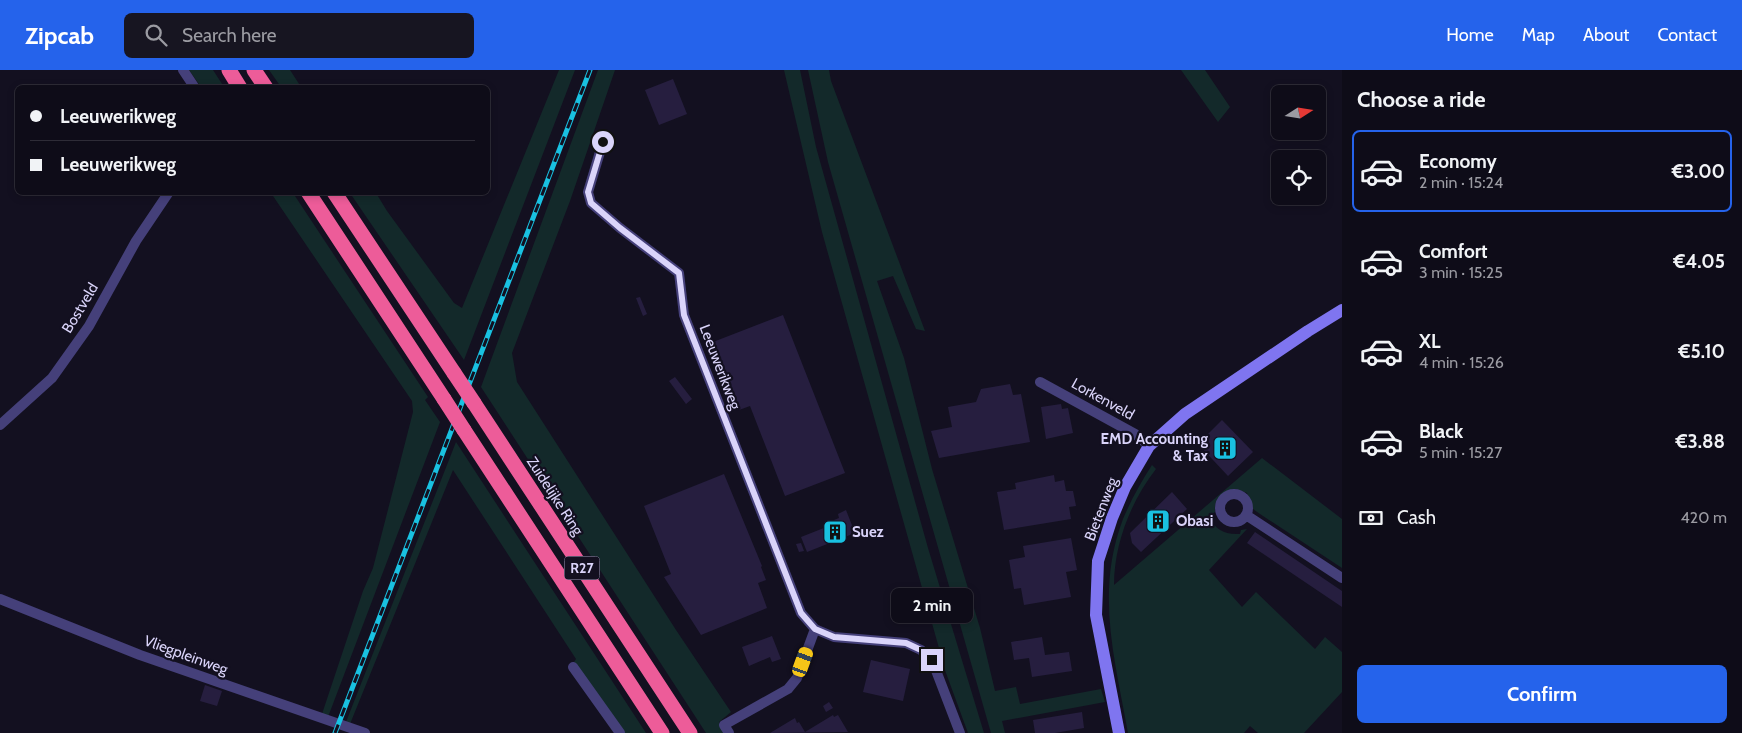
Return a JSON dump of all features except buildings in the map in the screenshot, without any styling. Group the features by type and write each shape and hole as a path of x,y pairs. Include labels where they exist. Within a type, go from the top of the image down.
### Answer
{"highway":[{"path":"229,70 238,85"},
{"path":"254,70 264,85"},
{"name":"R27","path":"310,195 662,733"},
{"name":"Zuidelijke Ring","path":"336,195 690,733"}],"street":[{"path":"184,70 193,85"},
{"name":"Leeuwerikweg","path":"603,142 588,192 591,203 620,228 679,273 684,315 801,613 815,629"},
{"name":"Bostveld","path":"0,425 52,378 89,326 136,241 167,195"},
{"name":"Bietenweg","path":"1119,733 1096,615 1098,562 1112,518 1125,487 1149,446 1185,414 1308,330 1342,310"},
{"name":"Lorkenveld","path":"1040,382 1135,434 1149,446"},
{"path":"1246,515 1342,578"},
{"name":"Vliegpleinweg","path":"0,599 140,655 365,733"},
{"path":"726,729 788,689 797,678 815,629 834,637 906,643 921,650 932,660 960,733"},
{"path":"573,667 620,733"}],"green space":[{"path":"189,70 213,70 223,85 200,85"},
{"path":"269,70 290,70 300,85 280,85"},
{"path":"559,70 575,70 464,360 351,195 377,195 454,303 462,308"},
{"path":"598,70 615,70 570,201 512,353 517,382 676,630 731,712 719,722 725,733 706,733 481,387"},
{"path":"784,70 800,70 816,147 928,548 984,733 968,733 946,673 822,232"},
{"path":"808,70 829,70 831,81 925,331 916,329 893,276 877,281 904,358 932,469 980,628 995,691 1016,687 1020,704 1101,689 1105,702 1002,721 1005,733 991,733 828,162"},
{"path":"1181,70 1205,70 1230,107 1218,122"},
{"path":"272,195 294,195 428,397 425,400 440,422 328,717 322,714 363,591 373,568 413,412 412,401"},
{"path":"456,442 646,733 624,733 574,662 576,659 453,470 350,724 346,722"},
{"path":"1262,458 1342,519 1342,568 1253,509 1247,493 1236,489 1227,491 1220,496 1216,502 1215,512 1208,517 1218,528 1230,534 1240,534 1241,530 1247,529 1209,570 1242,607 1256,592 1315,649 1325,637 1342,652 1342,692 1304,733 1258,733 1250,726 1244,733 1128,733 1113,652 1109,600 1110,573 1115,546 1129,505 1152,465 1156,469 1147,481 1132,509 1121,539 1117,554 1114,585"}],"railway":[{"path":"335,733 590,70"}],"place":[{"name":"EMD Accounting & Tax","path":"1225,448"},
{"name":"Obasi","path":"1158,521"},
{"name":"Suez","path":"835,532"}],"route":[{"path":"603,142 588,192 591,203 620,228 679,273 684,315 801,613 815,629 834,637 906,643 921,650 932,660"}]}
